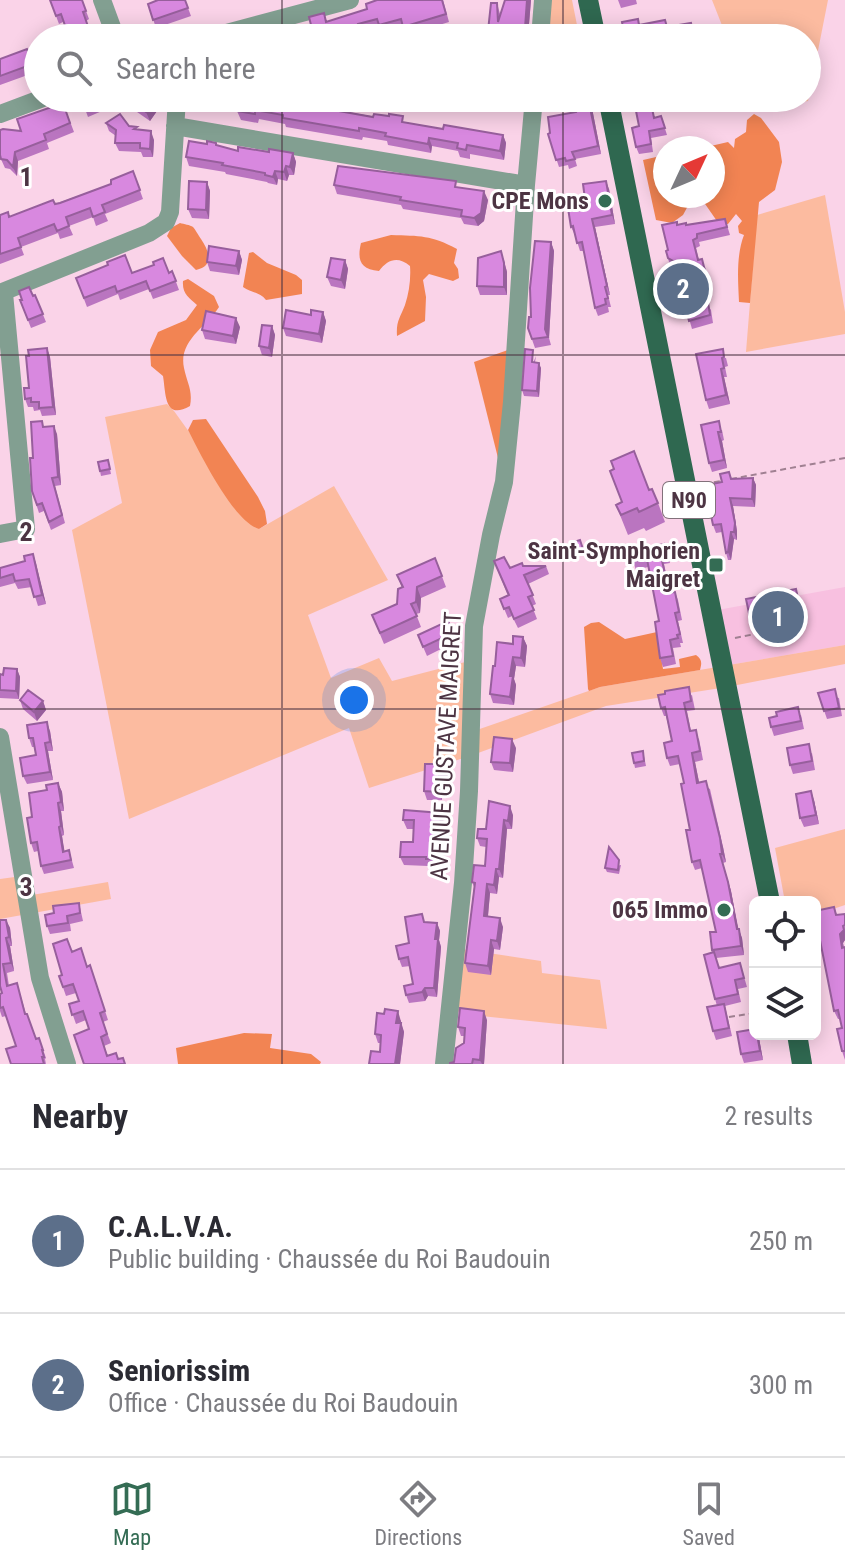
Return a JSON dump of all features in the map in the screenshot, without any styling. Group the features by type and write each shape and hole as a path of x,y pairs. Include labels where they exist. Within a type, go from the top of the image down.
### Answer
{"main road":[{"path":"588,0 593,24"},
{"name":"N90","path":"611,112 769,896"},
{"path":"798,1040 802,1064"}],"street":[{"path":"102,0 111,24"},
{"path":"260,24 350,0"},
{"path":"541,24 543,0"},
{"path":"0,114 24,105"},
{"path":"0,534 26,529 2,293 149,233 166,222 170,212 176,112"},
{"name":"AVENUE GUSTAVE MAIGRET","path":"444,1064 463,883 469,791 472,643 485,564 504,482 533,112"},
{"path":"175,126 526,185"},
{"path":"0,737 40,978 67,1064"}],"path":[{"path":"687,488 845,458"},
{"path":"718,641 760,633"},
{"path":"729,1017 749,1014"}],"shaded area":[{"path":"545,0 572,0 577,24 542,24"},
{"path":"712,0 828,0 821,35 821,24 721,24"},
{"path":"754,114 761,118 779,142 782,162 775,190 759,202 750,303 739,302 739,260 744,235 739,233 738,226 742,221 736,214 728,224 719,224 708,208 725,208 725,143 734,148 735,139 746,132 747,120"},
{"path":"653,158 653,206 643,160"},
{"path":"825,195 845,312 845,334 746,352 757,215"},
{"path":"653,208 687,208 672,223 656,220"},
{"path":"180,223 193,227 206,248 209,258 202,268 196,270 167,236 171,228"},
{"path":"391,235 425,237 457,249 454,263 459,278 453,281 429,274 423,280 425,321 397,336 409,291 410,266 393,260 379,271 373,270 361,263 359,254 361,243"},
{"path":"253,252 267,263 302,280 302,294 266,300 243,287 249,253"},
{"path":"188,279 214,296 219,307 185,350 183,358 190,406 175,410 168,403 163,376 151,366 150,350 158,332 186,320 197,305 184,289 183,281"},
{"path":"516,347 504,482 474,362"},
{"path":"167,404 259,529 334,486 388,580 308,615 331,678 379,658 392,681 473,660 471,732 600,687 845,645 845,664 606,706 470,756 369,788 349,728 129,819 72,530 122,503 105,417"},
{"path":"206,419 265,511 267,524 259,529 239,514 229,501 188,430 193,420"},
{"path":"845,587 845,645 723,666 712,611"},
{"path":"599,622 625,639 657,632 663,669 680,667 679,659 696,655 701,661 700,670 589,691 584,627"},
{"path":"845,829 845,905 821,913 821,896 784,896 775,848"},
{"path":"22,876 26,896 108,882 111,899 0,919 0,879"},
{"path":"462,949 541,961 542,973 600,980 607,1029 455,1011"},
{"path":"244,1033 272,1034 270,1048 311,1054 321,1062 178,1064 176,1048"}],"building":[{"path":"50,0 82,0 87,24 64,24 61,14 56,16"},
{"path":"158,0 185,0 188,8 153,20 148,4"},
{"path":"377,0 442,0 446,14 413,24 402,24 401,19 379,24 377,19 358,24 311,24 309,17 324,13 326,22 367,9 366,4"},
{"path":"505,0 527,0 525,24 489,24 491,3 497,3 498,22"},
{"path":"638,19 639,24 622,24"},
{"path":"665,20 666,24 644,24"},
{"path":"24,50 24,67 0,76 0,59"},
{"path":"37,112 66,112 70,123 44,134 46,140 15,152 13,167 7,160 1,159 0,130 21,131 17,119"},
{"path":"266,112 344,112 373,117 374,114 389,114 403,116 402,122 503,135 500,151 467,145 466,150 457,148 458,143 429,138 428,144 359,128 359,131 283,118 283,115"},
{"path":"591,112 598,146 572,152 575,159 556,160 548,134 548,117"},
{"path":"636,112 653,112 654,118 661,116 665,128 649,131 651,144 636,147 632,128 639,126"},
{"path":"120,114 129,126 137,127 134,129 151,131 150,149 140,148 140,143 115,143 116,130 106,123"},
{"path":"189,141 207,144 207,141 238,151 238,147 293,153 290,167 286,166 284,172 275,171 273,177 223,163 186,157"},
{"path":"338,166 456,181 455,187 484,191 481,213 474,218 461,216 462,210 334,185"},
{"path":"133,171 140,190 102,205 105,212 93,217 90,208 66,217 69,226 57,231 54,224 18,238 21,247 0,254 0,215 8,212 9,217 53,200 55,204 60,203 111,184 111,180"},
{"path":"189,181 207,182 206,210 188,209"},
{"path":"606,181 612,215 592,219 608,298 605,299 606,304 595,308 582,242 577,243 571,227 567,202 585,199 583,184"},
{"path":"725,219 727,227 697,234 693,240 698,260 702,259 705,271 701,272 702,277 668,258 662,225"},
{"path":"535,241 551,242 545,329 548,337 532,339 528,328"},
{"path":"209,246 239,251 236,266 207,262"},
{"path":"501,251 504,287 477,286 478,258"},
{"path":"125,255 132,273 163,258 176,281 150,291 146,281 117,292 115,286 84,298 76,278"},
{"path":"331,258 345,260 341,280 327,277"},
{"path":"686,269 691,298 703,296 705,303 708,302 710,315 689,321 681,289 674,290 670,273"},
{"path":"29,287 43,314 28,320 19,291"},
{"path":"286,310 311,315 311,310 323,312 319,334 283,328"},
{"path":"206,311 236,318 233,336 202,330"},
{"path":"262,325 272,326 269,348 259,346"},
{"path":"47,348 53,407 39,408 39,402 25,399 24,388 29,388 26,356 29,356 28,350"},
{"path":"525,349 533,350 532,362 539,363 537,391 522,390"},
{"path":"723,349 724,368 721,369 726,395 706,400 696,354"},
{"path":"42,421 43,427 54,426 58,477 52,478 62,515 49,522 42,503 37,505 32,491 31,422"},
{"path":"719,421 724,460 709,463 701,425"},
{"path":"634,451 649,490 652,489 658,503 639,512 637,508 621,515 616,505 622,502 610,471 614,469 611,461"},
{"path":"108,460 110,469 100,471 98,462"},
{"path":"729,472 731,479 753,478 752,499 730,498 735,523 726,553 721,524 713,525 708,501 715,499 712,484 722,482 720,474"},
{"path":"580,540 583,549 574,552 571,543"},
{"path":"664,544 666,555 661,556 663,574 667,593 675,592 679,612 675,613 680,634 678,638 670,640 673,656 660,658 655,622 659,621 647,559 633,561 631,551"},
{"path":"33,554 42,595 34,597 29,579 15,581 13,574 0,578 0,568 25,561 24,556"},
{"path":"504,557 510,568 522,563 523,566 546,566 524,575 533,595 528,597 534,610 514,619 509,607 504,609 500,599 509,595 494,561"},
{"path":"435,558 442,576 417,587 416,602 411,604 417,616 380,633 372,615 397,604 398,589 403,587 397,575"},
{"path":"796,589 800,609 794,610 796,619 757,628 755,617 750,618 746,599"},
{"path":"448,621 456,638 446,642 444,637 423,647 418,635"},
{"path":"513,636 523,637 521,658 513,657 510,697 490,694 497,642 513,644"},
{"path":"4,668 17,669 16,691 0,690 0,674 3,675"},
{"path":"689,687 691,701 684,703 690,731 696,730 700,751 692,753 697,783 706,781 741,946 712,950 710,932 716,932 700,860 692,862 686,830 690,830 681,784 684,783 678,756 667,758 664,743 672,741 665,707 661,708 658,695"},
{"path":"835,689 839,708 824,711 818,693"},
{"path":"28,690 43,701 34,712 20,700"},
{"path":"798,707 801,721 771,727 769,718 777,716 776,712"},
{"path":"47,722 50,742 45,743 50,772 23,776 20,758 36,755 27,725"},
{"path":"494,737 512,739 510,763 491,762"},
{"path":"809,744 812,761 790,765 787,748"},
{"path":"643,751 644,761 634,763 632,753"},
{"path":"425,764 449,764 449,775 439,775 439,792 424,791"},
{"path":"58,783 63,852 69,850 71,860 41,866 37,842 31,843 27,818 32,817 29,793 47,790 46,785"},
{"path":"811,791 816,815 800,818 796,794"},
{"path":"489,801 510,806 508,821 504,820 499,869 496,869 494,885 487,884 484,916 500,918 497,941 491,940 488,966 465,963 475,883 472,882 474,865 485,866 487,839 477,838 478,829 486,829"},
{"path":"404,810 441,813 438,859 400,857 401,842 413,842 414,820 403,820"},
{"path":"609,847 619,860 618,870 605,868"},
{"path":"79,903 80,913 67,916 68,923 47,926 45,915 54,913 53,906"},
{"path":"834,907 836,915 845,914 844,930 840,934 842,948 845,947 845,1051 842,1051 837,1029 842,1028 838,1010 834,1011 821,945 821,910"},
{"path":"422,914 424,922 437,923 434,988 406,995 404,986 413,984 408,957 399,959 396,946 409,943 405,917"},
{"path":"0,920 6,920 9,937 6,938 11,963 3,964 7,986 17,983 25,1014 43,1050 44,1064 11,1064 6,1049 16,1046 3,1007 0,1008"},
{"path":"67,939 72,952 81,948 87,967 90,965 105,1011 100,1013 107,1034 101,1037 107,1056 116,1053 125,1064 84,1064 74,1035 89,1029 83,1011 72,1015 69,1004 79,1001 73,984 63,987 53,944"},
{"path":"714,952 719,968 740,963 744,978 735,980 738,994 715,999 704,955"},
{"path":"724,1004 729,1028 713,1031 707,1007"},
{"path":"460,1008 484,1011 480,1060 473,1059 472,1064 450,1064 454,1062 456,1048 464,1043 465,1028 458,1027"},
{"path":"385,1009 398,1011 396,1023 401,1023 395,1064 369,1064 371,1051 380,1052 381,1035 375,1034 377,1013 384,1014"},
{"path":"749,1030 749,1040 758,1040 760,1051 741,1054 737,1032"}],"place":[{"name":"CPE Mons","path":"605,201"},
{"name":"Seniorissim","path":"683,289"},
{"name":"Saint-Symphorien Maigret","path":"716,565"},
{"name":"C.A.L.V.A.","path":"778,617"},
{"name":"065 Immo","path":"724,910"}]}
